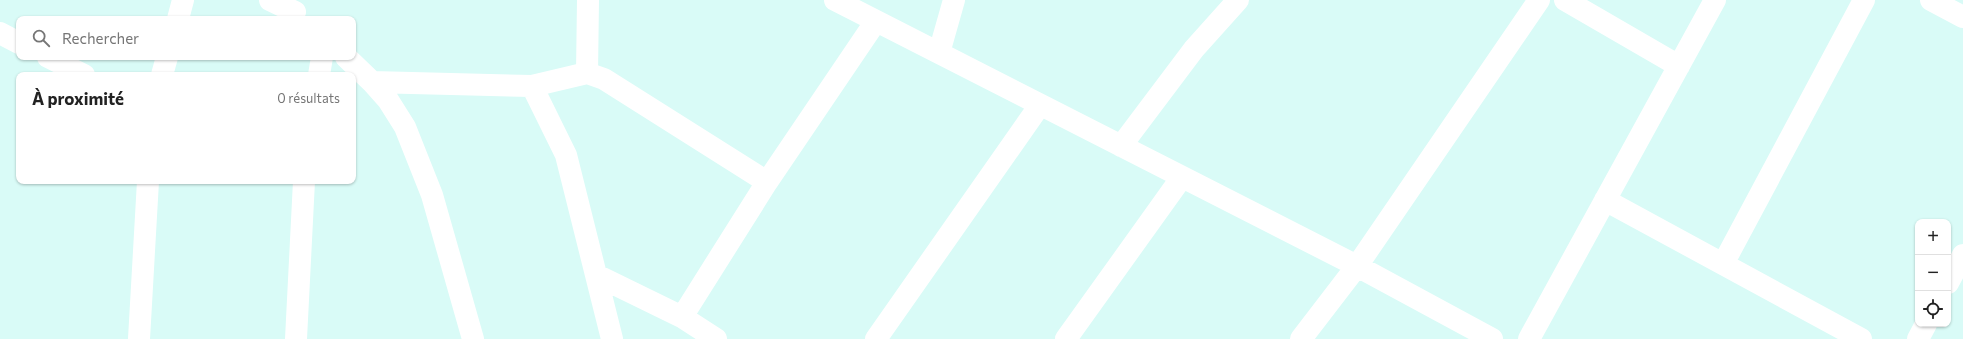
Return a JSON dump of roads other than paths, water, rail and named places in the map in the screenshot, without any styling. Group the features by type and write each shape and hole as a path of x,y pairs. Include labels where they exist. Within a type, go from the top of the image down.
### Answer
{"street":[{"path":"179,16 183,0"},
{"path":"270,0 295,10"},
{"path":"587,73 588,0"},
{"path":"835,0 1357,266 1492,339"},
{"path":"939,53 954,0"},
{"path":"1121,146 1194,49 1238,0"},
{"path":"1300,339 1357,266 1539,0"},
{"path":"1565,0 1679,66"},
{"path":"1529,339 1715,0"},
{"path":"1723,264 1864,0"},
{"path":"1931,0 1963,17"},
{"path":"682,317 766,182 876,21"},
{"path":"0,33 16,41"},
{"path":"54,60 78,72"},
{"path":"163,72 166,60"},
{"path":"320,72 322,60"},
{"path":"349,60 388,100 405,127 432,195 473,339"},
{"path":"372,82 532,86 587,73 604,79 766,182"},
{"path":"532,86 566,155 612,339"},
{"path":"876,339 1040,105"},
{"path":"1066,339 1182,177"},
{"path":"139,339 148,184"},
{"path":"296,339 304,184"},
{"path":"1605,200 1861,339"},
{"path":"1951,277 1963,255"},
{"path":"596,275 682,317 716,339"},
{"path":"1918,339 1924,327"}]}
